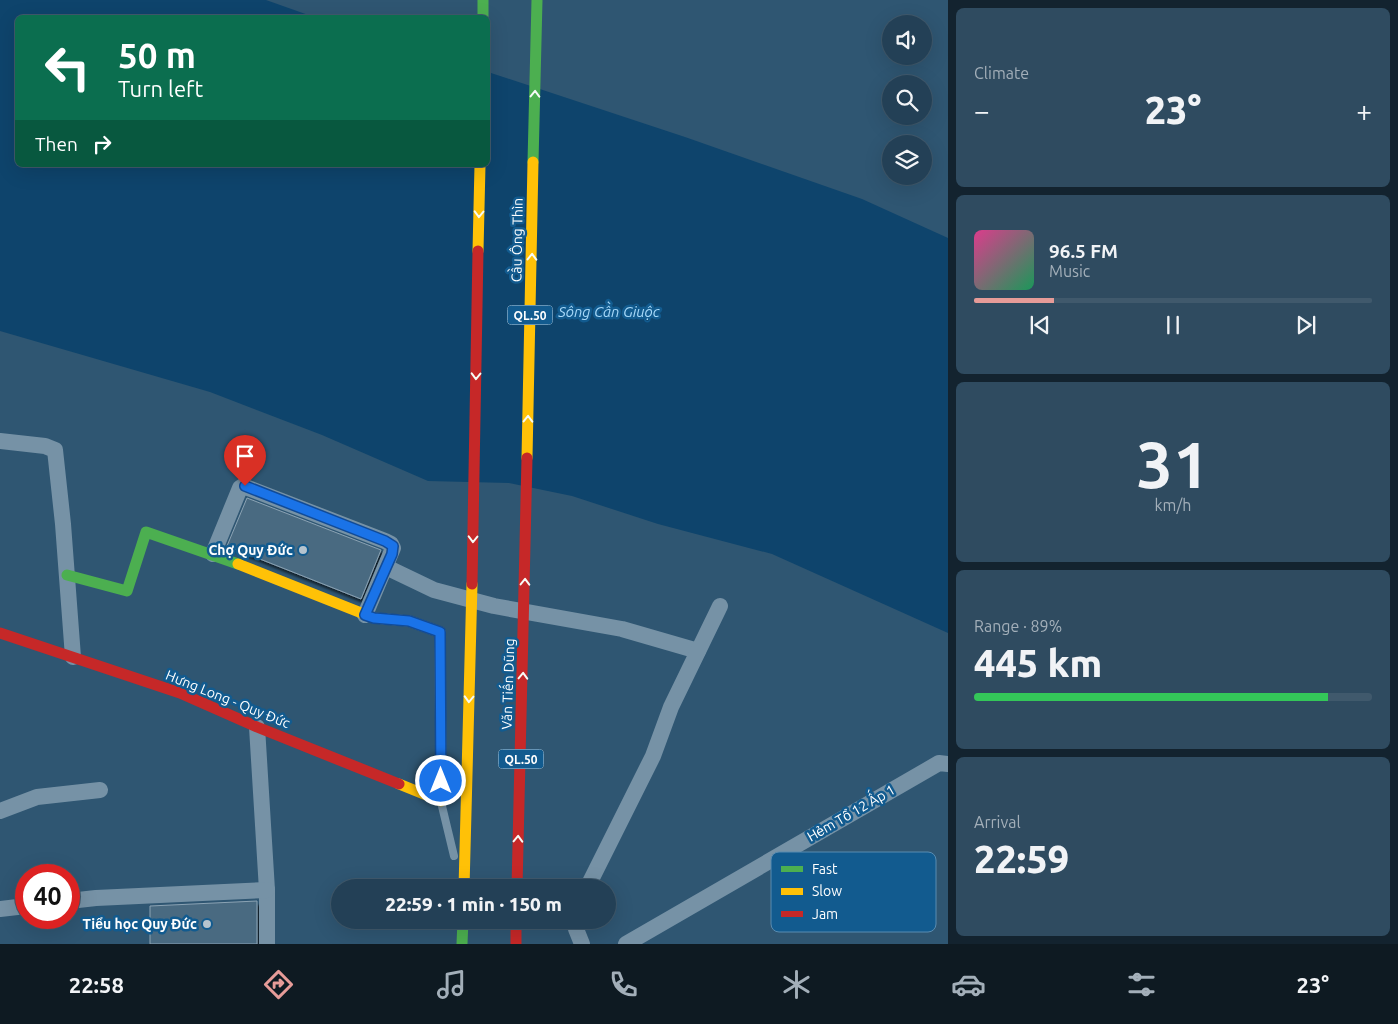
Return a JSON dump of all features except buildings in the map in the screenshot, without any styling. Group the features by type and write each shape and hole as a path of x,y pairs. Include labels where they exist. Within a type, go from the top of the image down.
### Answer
{"main road":[{"path":"483,0 483,15"},
{"name":"Cầu Ông Thìn","path":"524,631 537,0"},
{"path":"462,879 471,632 480,167"},
{"path":"67,575 127,591 146,532 213,554 365,615 374,618 409,621 440,632 441,801"},
{"name":"Văn Tiến Dũng","path":"517,879 524,631"},
{"name":"Hưng Long - Quy Đức","path":"0,633 180,693 257,727 441,801"},
{"path":"462,944 463,929"},
{"path":"516,929 516,944"}],"street":[{"path":"0,441 45,446 55,450 73,657"},
{"path":"213,554 240,488 243,486 391,544 393,548 365,615"},
{"path":"386,567 434,590 494,606 622,629 698,651"},
{"path":"592,879 653,756 671,708 720,606"},
{"path":"257,727 267,890 268,944"},
{"name":"Hẻm Tổ 12 Ấp 1","path":"784,852 939,762 948,764"},
{"path":"0,811 37,797 100,790"},
{"name":"Hẻm Tổ 12 Ấp 1","path":"626,944 771,860"},
{"path":"80,900 267,890"},
{"path":"0,909 15,907"},
{"path":"576,929 582,944"}],"lane":[{"path":"441,801 460,879"}],"water":[{"name":"Sông Cần Giuộc","path":"0,0 266,0 308,15 15,15 15,167 490,167 490,73 685,137 862,199 948,238 948,633 772,554 658,524 572,496 509,483 428,481 322,435 210,392 0,331"}],"traffic: fast":[{"path":"483,0 483,15"},
{"path":"533,162 537,0"},
{"path":"67,575 127,591 146,532 238,564"},
{"path":"462,944 463,929"}],"traffic: slow":[{"path":"527,458 533,162"},
{"path":"478,251 480,167"},
{"path":"238,564 374,618 409,621 440,632 441,801 399,784"},
{"path":"464,879 472,584"}],"traffic: jam":[{"path":"472,584 478,251"},
{"path":"517,879 527,458"},
{"path":"0,633 180,693 257,727 399,784"},
{"path":"516,929 516,944"}],"place":[{"name":"Chợ Quy Đức","path":"303,550"},
{"name":"Tiểu học Quy Đức","path":"207,924"}],"route":[{"path":"245,486 385,541 393,546 392,554 365,615 374,618 409,621 440,632 441,781"}]}
